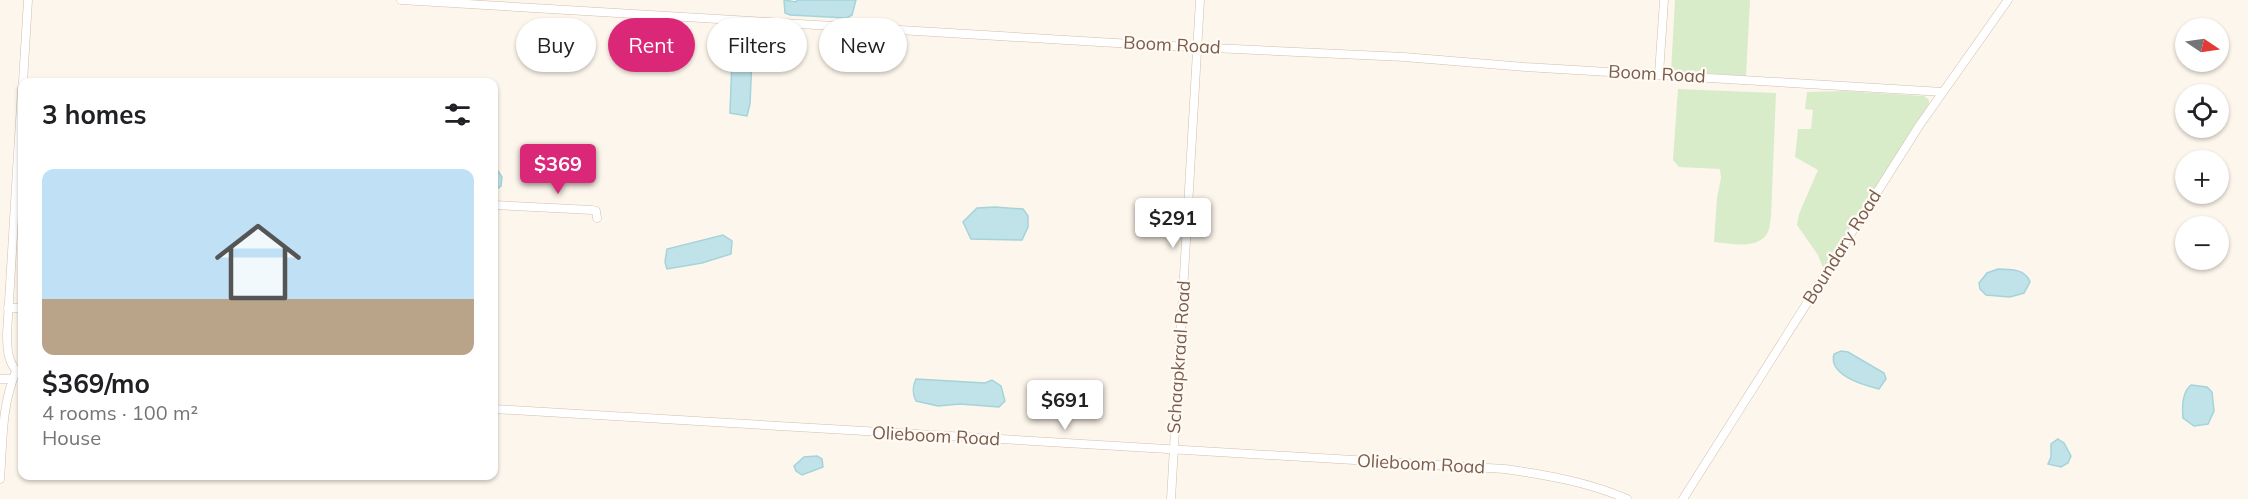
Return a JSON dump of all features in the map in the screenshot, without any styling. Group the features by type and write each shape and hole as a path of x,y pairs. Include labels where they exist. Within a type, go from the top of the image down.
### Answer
{"street":[{"path":"23,78 28,0"},
{"name":"Boom Road","path":"401,0 1404,57 1525,67 1943,92"},
{"name":"Schaapkraal Road","path":"1171,499 1200,0"},
{"path":"1659,74 1664,0"},
{"name":"Boundary Road","path":"1683,499 1890,171 2008,0"},
{"path":"18,151 8,308 4,322 7,346 18,371"},
{"path":"498,205 592,210 596,211 597,218"},
{"path":"8,308 18,308"},
{"path":"0,479 3,419 12,379 18,374"},
{"path":"0,379 12,379"},
{"name":"Olieboom Road","path":"498,409 1505,469 1560,478 1627,499"}],"green space":[{"path":"1675,0 1750,0 1746,76 1671,71"},
{"path":"1678,89 1776,93 1771,217 1768,232 1764,238 1751,244 1714,242 1720,169 1679,167 1673,160"},
{"path":"1845,91 1924,96 1929,100 1929,104 1865,207 1823,268 1818,255 1797,225 1799,214 1818,170 1795,157 1798,129 1811,129 1813,110 1805,109 1807,92"}],"water":[{"path":"784,0 796,2 797,0 856,0 852,15 847,18 785,13"},
{"path":"732,72 751,72 747,116 730,113"},
{"path":"498,171 502,177 501,186 498,188"},
{"path":"977,208 1023,209 1028,216 1028,227 1022,240 971,239 963,222"},
{"path":"723,235 732,241 731,254 702,263 667,269 665,262 667,249"},
{"path":"1998,269 2008,269 2025,274 2030,282 2024,293 2010,297 1986,295 1980,289 1979,283 1987,273"},
{"path":"1841,351 1848,352 1884,373 1886,379 1879,389 1856,382 1836,368 1834,354"},
{"path":"916,379 985,383 992,380 1001,386 1005,401 999,407 960,404 938,406 916,401 913,390"},
{"path":"2191,385 2207,387 2212,392 2214,411 2208,424 2194,426 2183,418 2184,396"},
{"path":"2058,439 2064,443 2071,456 2068,463 2061,467 2048,464 2051,457 2051,444"},
{"path":"817,456 822,459 823,467 802,475 796,471 794,466 804,457"}]}
